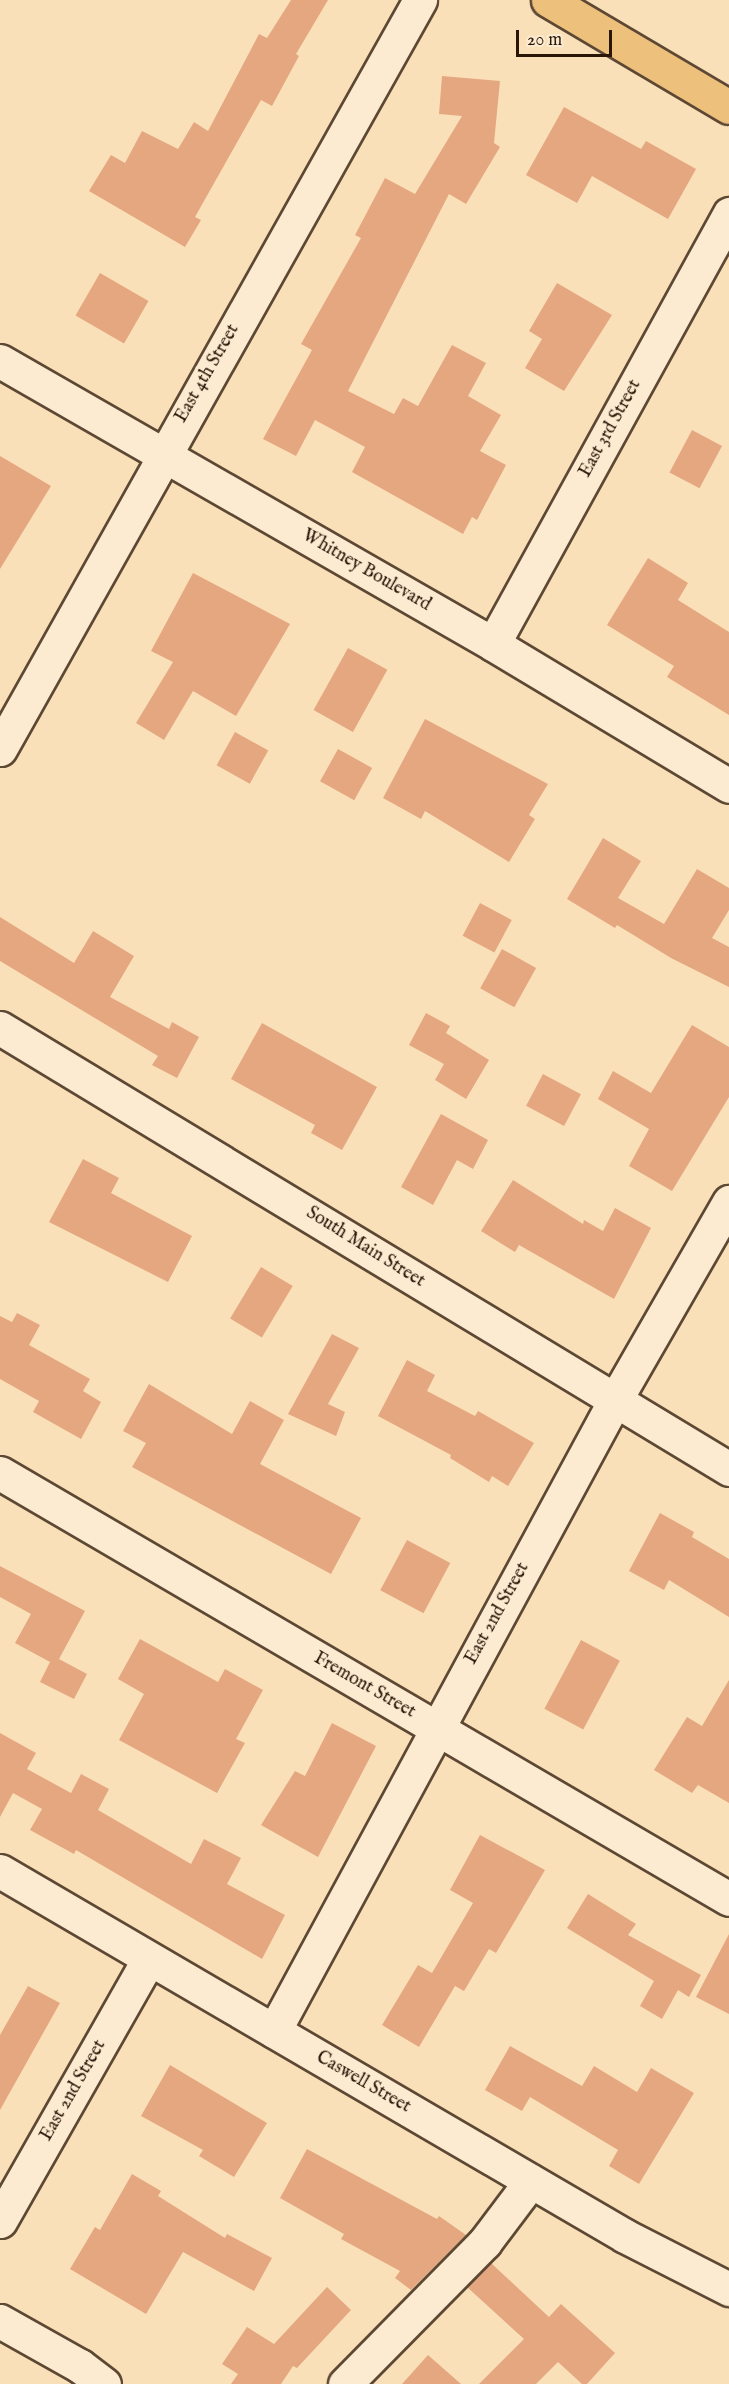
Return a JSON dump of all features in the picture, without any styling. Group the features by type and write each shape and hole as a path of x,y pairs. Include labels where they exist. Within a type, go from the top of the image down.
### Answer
{"main road":[{"path":"548,0 729,107"}],"street":[{"name":"East 4th Street","path":"0,749 162,454 420,0"},
{"name":"East 3rd Street","path":"493,644 729,214"},
{"name":"Whitney Boulevard","path":"0,361 493,644 729,786"},
{"name":"South Main Street","path":"0,1028 614,1402 729,1469"},
{"name":"East 2nd Street","path":"274,2031 614,1402 729,1202"},
{"name":"Fremont Street","path":"0,1473 729,1899"},
{"name":"Caswell Street","path":"0,1871 148,1960 531,2181 724,2279"},
{"name":"East 2nd Street","path":"0,2221 148,1960"},
{"path":"345,2384 485,2242 531,2181"},
{"path":"0,2321 80,2366 104,2384"}],"building":[{"path":"291,0 328,0 296,54 299,56 272,106 261,100 195,217 201,220 185,247 89,191 111,155 125,163 142,131 178,149 194,122 208,131 259,34 267,38"},
{"path":"442,76 500,81 494,143 500,147 466,204 449,194 348,391 394,414 403,398 418,406 452,345 486,363 468,396 501,415 480,451 506,465 477,520 472,517 463,534 352,472 365,447 315,420 296,456 263,439 312,350 301,344 361,238 355,235 385,178 415,194 462,116 439,114"},
{"path":"564,107 641,149 646,141 696,169 668,219 592,176 577,203 526,175"},
{"path":"100,273 148,301 124,343 76,315"},
{"path":"557,283 612,315 564,391 525,368 542,339 529,331"},
{"path":"692,430 722,446 699,488 669,472"},
{"path":"0,456 51,486 0,569"},
{"path":"648,558 688,583 678,600 729,632 729,715 667,677 674,666 607,625"},
{"path":"193,573 290,624 236,716 193,691 164,740 136,723 173,662 151,651"},
{"path":"348,648 387,670 353,732 314,710"},
{"path":"425,719 548,784 529,815 535,819 509,862 425,811 421,819 383,798"},
{"path":"235,732 268,750 250,784 217,765"},
{"path":"338,749 372,768 354,800 320,781"},
{"path":"603,838 641,861 618,898 664,924 697,869 729,888 729,910 712,938 729,947 729,987 671,958 617,925 615,928 567,899"},
{"path":"480,903 512,920 494,953 463,936"},
{"path":"0,917 74,963 93,931 134,956 110,997 169,1029 172,1022 199,1037 177,1078 152,1065 158,1056 0,961"},
{"path":"502,949 536,968 514,1007 480,988"},
{"path":"426,1013 450,1026 446,1033 489,1060 466,1099 435,1080 444,1064 409,1045"},
{"path":"262,1023 377,1087 342,1150 311,1133 315,1125 231,1079"},
{"path":"692,1025 729,1047 729,1097 672,1191 629,1166 649,1129 598,1099 613,1071 651,1093"},
{"path":"543,1074 581,1094 564,1126 526,1106"},
{"path":"441,1114 488,1140 473,1169 457,1160 433,1205 401,1187"},
{"path":"83,1159 119,1178 111,1193 192,1236 168,1282 49,1222"},
{"path":"513,1180 583,1224 584,1220 603,1231 615,1208 651,1228 614,1299 519,1245 515,1252 481,1231"},
{"path":"261,1267 293,1286 262,1337 230,1318"},
{"path":"17,1313 40,1325 29,1345 90,1379 83,1391 101,1402 81,1439 33,1412 39,1401 0,1379 0,1316 12,1322"},
{"path":"332,1334 359,1348 328,1404 345,1412 336,1436 288,1414"},
{"path":"407,1360 435,1375 427,1391 475,1416 478,1411 534,1443 508,1486 492,1476 489,1482 450,1458 451,1455 378,1416"},
{"path":"149,1384 232,1434 250,1401 284,1420 260,1464 361,1518 331,1574 132,1467 146,1443 123,1431"},
{"path":"660,1513 694,1532 692,1537 729,1559 729,1617 669,1580 664,1590 629,1571"},
{"path":"407,1540 450,1563 424,1613 380,1590"},
{"path":"0,1566 85,1611 59,1659 87,1674 74,1699 40,1682 50,1662 15,1643 31,1614 0,1597"},
{"path":"140,1639 218,1682 225,1669 263,1690 236,1739 245,1743 217,1793 119,1740 144,1694 118,1679"},
{"path":"581,1640 620,1661 583,1730 544,1709"},
{"path":"729,1680 729,1803 698,1785 692,1793 654,1770 687,1717 702,1726"},
{"path":"332,1723 376,1746 318,1857 261,1825 295,1771 305,1776"},
{"path":"0,1733 36,1753 27,1769 71,1793 81,1774 109,1789 98,1810 191,1864 204,1839 241,1858 227,1884 285,1915 262,1959 76,1850 74,1854 30,1830 42,1809 13,1793 0,1817"},
{"path":"480,1835 545,1870 496,1953 489,1949 464,1991 455,1986 419,2047 382,2025 418,1965 432,1973 473,1903 450,1890"},
{"path":"588,1894 636,1924 628,1935 701,1975 689,1997 678,1990 662,2019 640,2006 654,1981 567,1928"},
{"path":"729,1934 729,2014 696,1997"},
{"path":"28,1986 60,2003 0,2110 0,2035"},
{"path":"510,2046 582,2086 594,2066 637,2092 651,2068 694,2093 639,2184 609,2166 618,2150 530,2097 522,2111 485,2090"},
{"path":"170,2065 267,2123 234,2177 199,2156 203,2150 141,2116"},
{"path":"307,2149 437,2219 439,2216 466,2235 411,2290 395,2278 400,2271 341,2239 344,2234 280,2198"},
{"path":"132,2174 161,2191 158,2196 225,2238 227,2234 272,2258 254,2291 183,2252 146,2314 70,2269 95,2227 100,2230"},
{"path":"491,2263 549,2317 561,2304 615,2353 587,2384 582,2384 558,2362 536,2384 479,2384 524,2339 467,2287"},
{"path":"327,2287 351,2310 297,2368 293,2366 281,2384 231,2384 238,2374 222,2364 247,2327 274,2344"},
{"path":"428,2355 461,2384 402,2384"}]}
